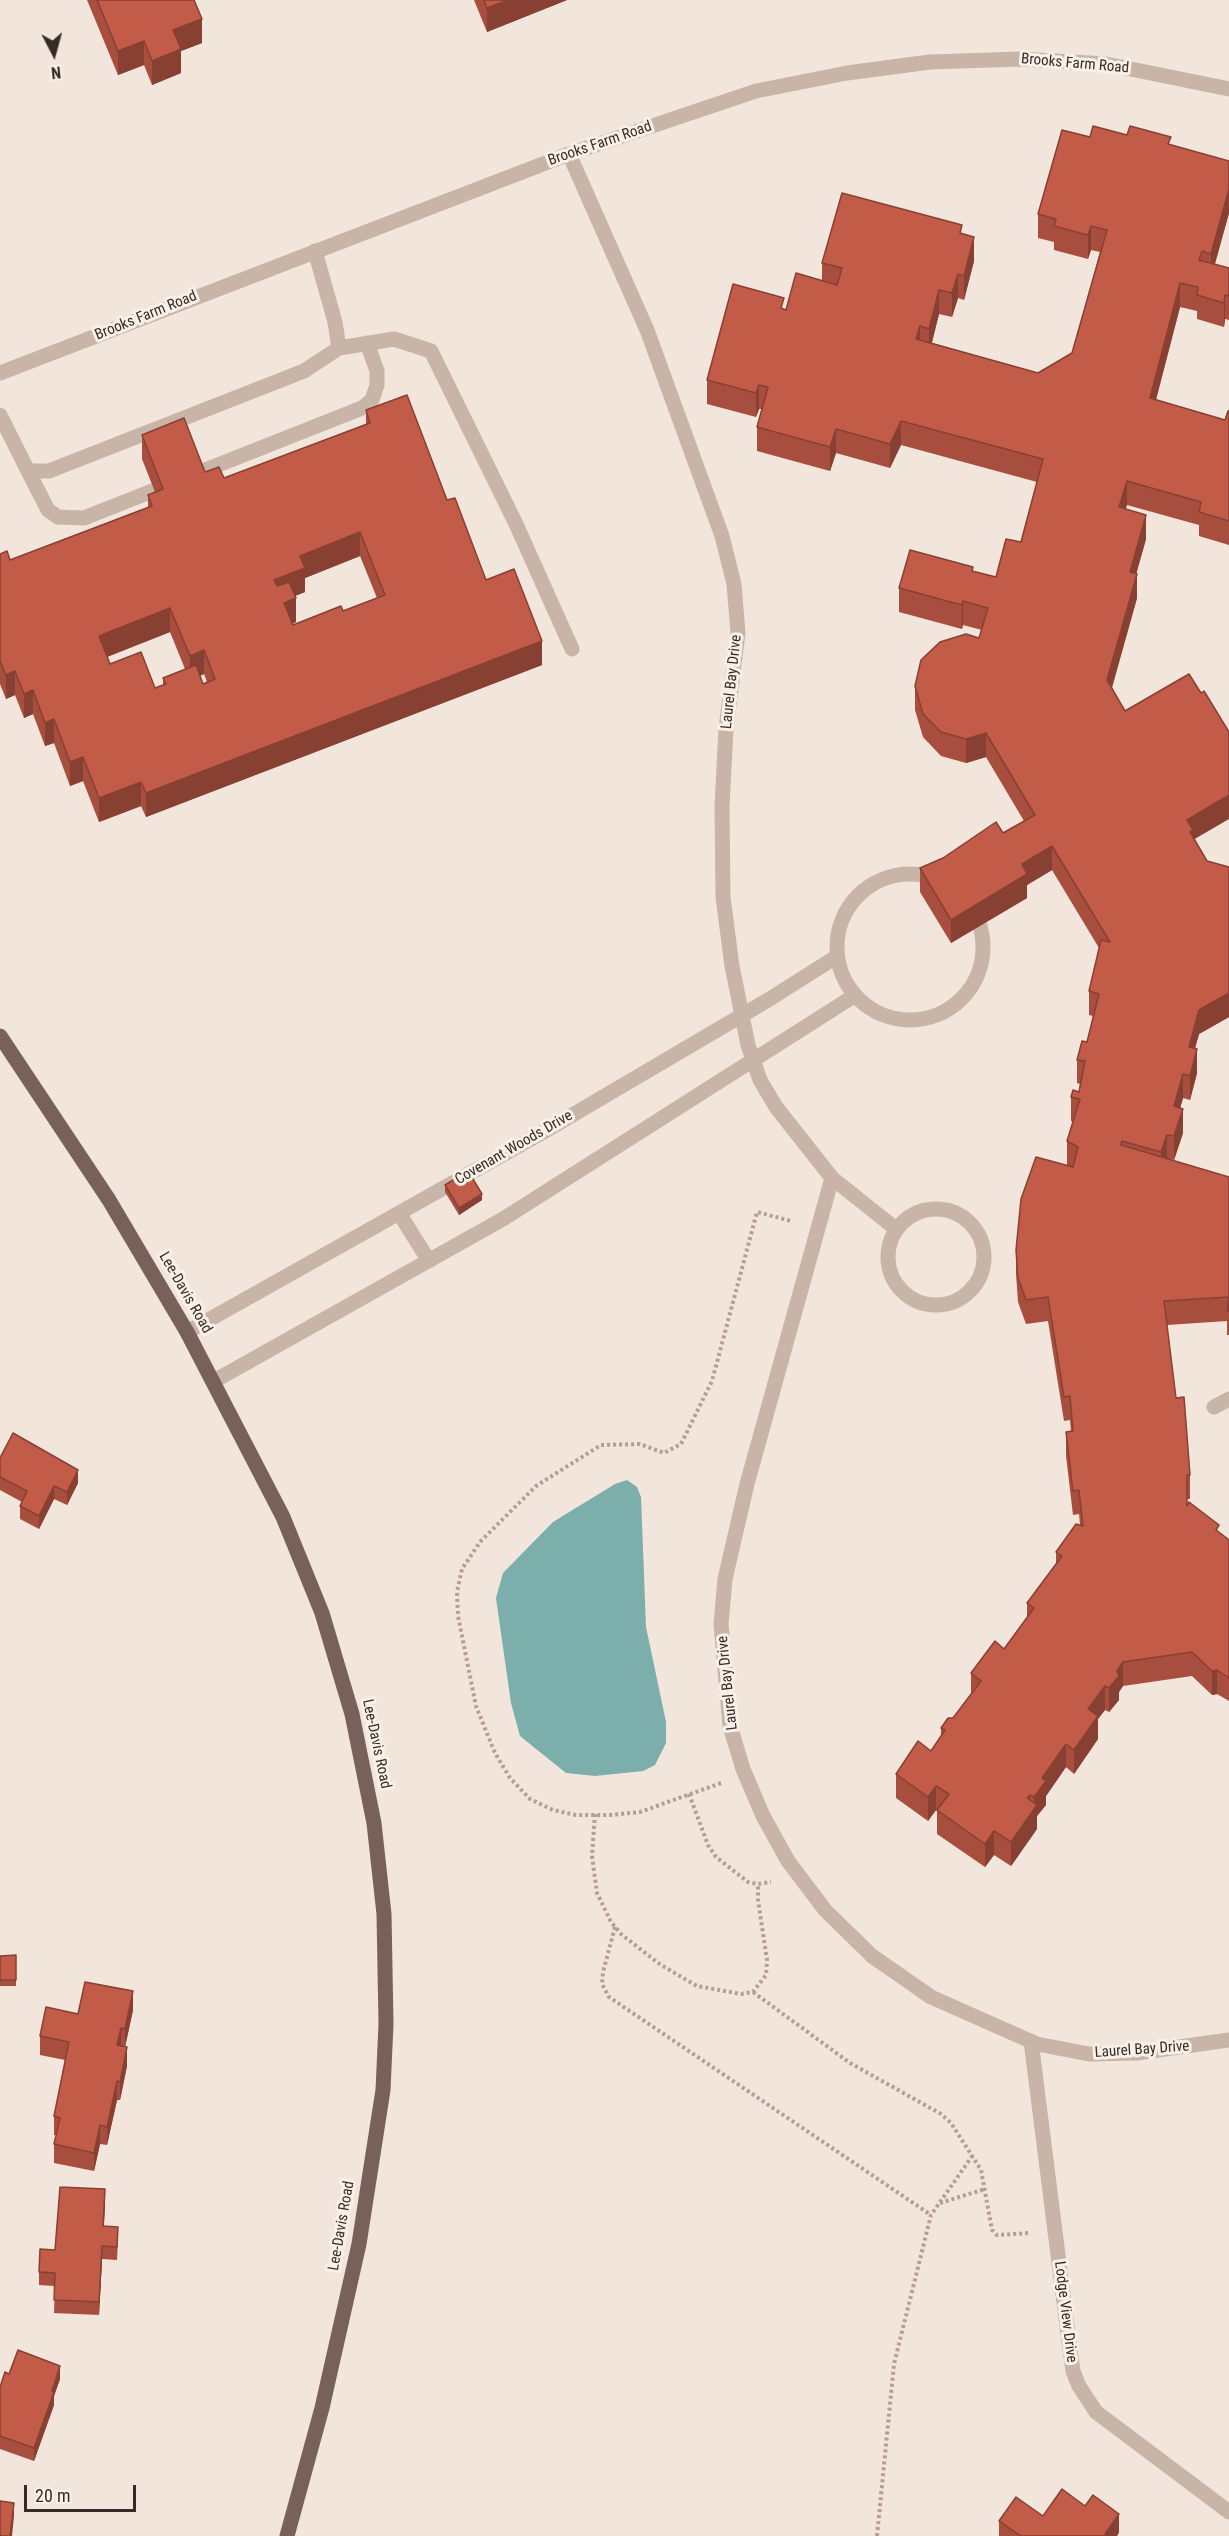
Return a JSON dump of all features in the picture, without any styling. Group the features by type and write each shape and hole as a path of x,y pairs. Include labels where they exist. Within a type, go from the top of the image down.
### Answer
{"main road":[{"name":"Lee-Davis Road","path":"0,1036 110,1200 214,1381 283,1516 322,1613 354,1725 374,1822 384,1914 386,2024 383,2091 359,2244 322,2408 287,2536"}],"street":[{"name":"Brooks Farm Road","path":"0,373 569,154 756,91 847,73 930,62 1020,59 1106,64 1229,89"},
{"name":"Laurel Bay Drive","path":"569,154 647,330 722,536 734,584 738,633 726,729 722,806 723,886 732,966 753,1059 760,1080 776,1107 832,1178 896,1229"},
{"path":"315,251 335,322 339,348"},
{"path":"28,471 49,471 304,371 339,348 394,339 431,351 516,524 573,649"},
{"path":"0,415 48,510 58,517 84,518 362,408 372,400 377,385 377,371 367,344"},
{"path":"898,874 921,874 943,882 972,907 980,925 984,950 979,974 966,996 946,1011 923,1020 898,1020 874,1011 855,996 843,978 836,957 837,934 844,913 858,894 876,881 898,874"},
{"name":"Covenant Woods Drive","path":"187,1332 399,1213 742,1015 836,957"},
{"path":"214,1381 503,1219 855,996"},
{"name":"Laurel Bay Drive","path":"832,1178 747,1484 724,1579 721,1624 730,1726 745,1775 763,1816 788,1861 825,1910 872,1956 930,1997 1031,2041 1089,2054 1137,2054 1229,2040"},
{"path":"944,1210 966,1219 976,1230 982,1245 984,1260 981,1275 972,1289 960,1299 944,1304 928,1305 912,1300 900,1290 891,1276 888,1252 896,1229 907,1218 921,1211 944,1210"},
{"path":"399,1213 429,1261"},
{"path":"1214,1407 1229,1400"},
{"name":"Lodge View Drive","path":"1031,2041 1073,2371 1085,2399 1096,2412 1229,2512"}],"path":[{"path":"745,1775 640,1812 576,1815 554,1810 530,1799 510,1778 495,1753 476,1706 458,1616 457,1592 462,1569 480,1542 536,1486 602,1445 640,1444 664,1453 681,1444 712,1381 757,1212 789,1219 815,1235"},
{"path":"689,1794 708,1845 716,1857 748,1882 758,1884 777,1881 788,1861"},
{"path":"595,1814 592,1856 597,1893 615,1927 622,1935 661,1965 697,1986 721,1992 753,1992 850,2064 941,2115 951,2123 981,2170 988,2219 992,2230 997,2235 1054,2231"},
{"path":"753,1992 766,1975 767,1960 758,1900 758,1884"},
{"path":"615,1927 603,1972 602,1984 609,1997 931,2215"},
{"path":"877,2536 894,2364 931,2215 973,2155"},
{"path":"940,2203 985,2189"}],"water":[{"path":"627,1480 637,1487 641,1497 646,1627 666,1722 666,1743 655,1765 643,1771 595,1776 566,1773 520,1736 511,1703 496,1598 503,1573 553,1522 615,1484"}],"building":[{"path":"97,0 194,0 202,19 173,30 181,49 152,61 144,41 118,51"},
{"path":"484,0 508,0 487,8"},
{"path":"1093,126 1127,135 1130,126 1171,137 1168,144 1229,161 1229,189 1211,254 1202,251 1199,260 1229,268 1229,296 1225,295 1224,303 1197,295 1198,287 1180,283 1150,398 1225,420 1229,411 1229,521 1199,512 1201,502 1127,481 1119,507 1146,515 1130,572 1137,574 1107,680 1125,711 1189,674 1201,693 1204,691 1229,732 1229,795 1187,820 1193,830 1190,832 1207,861 1229,867 1229,993 1199,1010 1189,1047 1197,1049 1190,1076 1183,1074 1174,1106 1183,1109 1174,1136 1167,1135 1161,1152 1122,1141 1121,1145 1229,1177 1229,1297 1164,1301 1176,1398 1184,1397 1190,1475 1187,1475 1187,1506 1189,1502 1219,1525 1216,1530 1229,1540 1229,1678 1217,1670 1212,1671 1192,1652 1123,1662 1117,1671 1119,1676 1109,1688 1105,1686 1088,1709 1098,1716 1074,1750 1066,1744 1042,1778 1046,1781 1034,1797 1030,1795 1027,1798 1037,1805 1011,1842 994,1831 985,1844 937,1810 949,1794 936,1786 928,1797 896,1774 918,1741 931,1751 945,1730 941,1728 948,1718 953,1718 981,1681 971,1673 995,1641 1004,1649 1034,1608 1027,1603 1062,1556 1056,1552 1076,1524 1083,1526 1079,1490 1073,1491 1066,1432 1073,1431 1070,1396 1064,1397 1048,1297 1026,1300 1018,1278 1016,1250 1021,1199 1036,1157 1073,1167 1078,1147 1067,1141 1080,1099 1071,1097 1073,1090 1079,1092 1085,1061 1077,1060 1082,1041 1087,1042 1099,994 1089,991 1101,940 1110,942 1052,846 1022,864 1027,874 951,920 920,868 943,858 996,822 1003,833 1035,815 986,733 966,739 941,732 923,714 915,686 921,660 940,642 966,634 979,638 988,608 963,601 962,605 899,588 910,550 973,567 972,571 996,577 1006,539 1021,542 1043,459 901,421 890,444 836,429 830,447 757,427 768,387 759,385 756,393 707,380 733,284 784,298 781,308 786,310 796,273 837,285 842,268 822,263 842,193 962,225 960,233 974,237 964,276 958,274 952,293 939,290 929,329 920,326 916,339 1038,373 1072,353 1107,230 1091,226 1088,235 1054,226 1056,219 1038,214 1062,130 1090,137"},
{"path":"407,395 447,500 455,498 486,580 514,569 542,641 146,793 141,782 99,798 83,757 70,762 54,719 45,723 33,690 24,694 15,671 6,675 0,661 0,554 7,551 10,560 152,506 148,495 163,489 142,435 184,418 205,472 219,467 224,478 370,423 366,410","holes":["360,532 385,595 343,611 341,606 293,625 284,603 296,598 289,582 277,586 274,580 305,568 300,556","170,608 190,656 204,650 215,679 203,684 196,665 163,678 166,684 155,688 141,652 110,664 99,636"]},
{"path":"468,1171 482,1194 459,1208 445,1185"},
{"path":"13,1433 78,1470 67,1492 54,1486 39,1516 20,1506 27,1491 0,1477 0,1458"},
{"path":"16,1955 16,1980 0,1980 0,1956"},
{"path":"85,1982 133,1991 125,2029 121,2028 117,2045 127,2047 120,2082 117,2081 107,2127 100,2125 94,2153 54,2144 60,2118 54,2116 69,2042 40,2036 46,2007 78,2014"},
{"path":"60,2187 105,2189 103,2226 118,2227 117,2247 102,2246 99,2302 54,2300 55,2273 39,2272 40,2249 55,2250"},
{"path":"18,2350 60,2366 52,2391 54,2392 34,2448 0,2436 0,2387 5,2372 9,2374"},
{"path":"1062,2489 1085,2506 1093,2495 1119,2514 1105,2534 1108,2536 1021,2536 999,2521 1016,2497 1043,2516"},
{"path":"0,2501 14,2503 10,2536 0,2536"}]}
